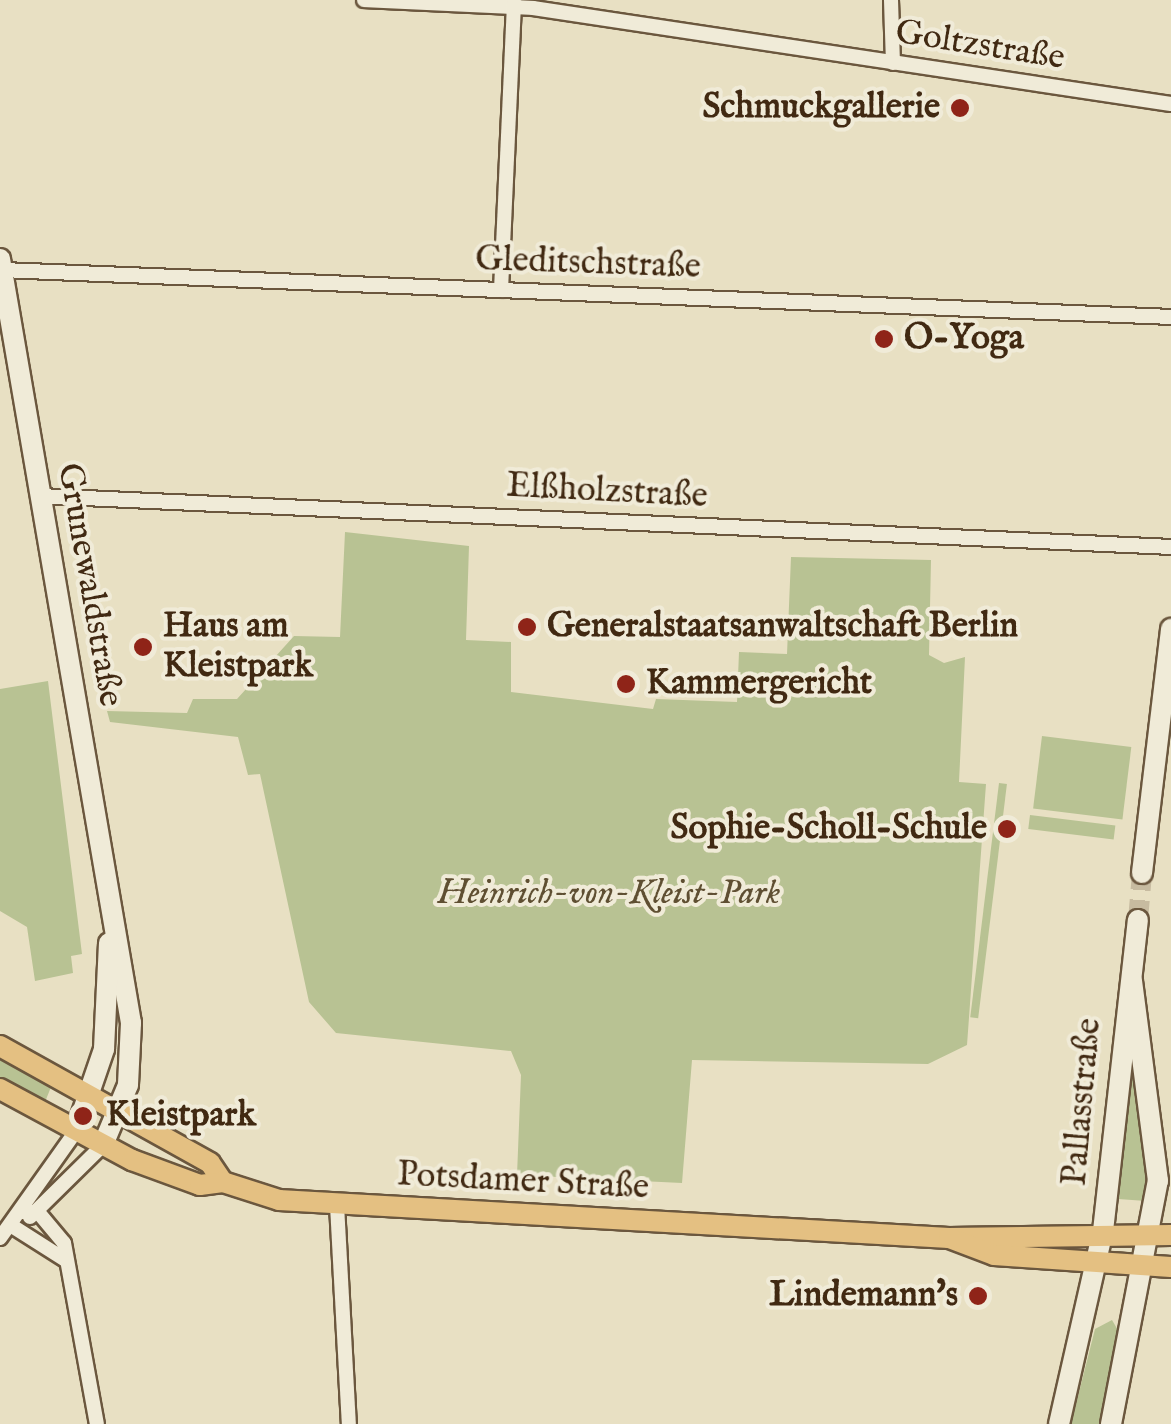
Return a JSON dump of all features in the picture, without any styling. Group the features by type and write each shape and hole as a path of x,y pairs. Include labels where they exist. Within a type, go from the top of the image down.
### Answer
{"main road":[{"name":"Grunewaldstraße","path":"1,270 110,924 132,1033 120,1113"},
{"path":"1142,873 1171,629"},
{"name":"Pallasstraße","path":"1058,1424 1098,1265 1138,920"},
{"name":"Grunewaldstraße","path":"76,1131 92,1098 110,924"},
{"name":"Pallasstraße","path":"1110,1424 1146,1267 1161,1235 1158,1137 1131,978"},
{"name":"Potsdamer Straße","path":"0,1046 210,1163 224,1182 278,1200 949,1238 1103,1232 1161,1235"},
{"path":"0,1089 102,1145 200,1185 224,1182"},
{"path":"102,1145 120,1113"},
{"name":"Potsdamer Straße","path":"949,1238 994,1254 1171,1268"}],"street":[{"name":"Goltzstraße","path":"364,0 514,3 1171,104"},
{"path":"891,0 892,62"},
{"path":"501,290 514,3"},
{"name":"Gleditschstraße","path":"1,270 1171,317"},
{"name":"Elßholzstraße","path":"40,496 1171,547"},
{"path":"0,1238 76,1131"},
{"path":"12,1226 38,1212 102,1145"},
{"path":"337,1205 348,1424"},
{"path":"21,1212 38,1212"},
{"path":"38,1212 67,1261 97,1424"},
{"path":"12,1226 67,1261"}],"green space":[{"name":"Heinrich-von-Kleist-Park","path":"345,532 469,546 466,640 511,642 511,692 653,709 656,699 737,702 739,652 787,654 791,557 931,560 929,655 944,663 965,657 959,782 986,784 967,1045 928,1064 692,1060 682,1183 517,1175 521,1075 511,1051 336,1033 309,1002 260,774 248,775 238,737 110,722 107,711 187,713 193,699 237,699 294,636 340,637"},
{"path":"48,681 82,954 71,956 73,973 35,981 27,927 0,911 0,689"},
{"path":"1042,736 1131,747 1122,819 1033,808"},
{"path":"999,783 1007,784 978,1018 970,1017"},
{"path":"1030,815 1115,825 1114,839 1028,829"},
{"path":"1128,1031 1148,1166 1146,1201 1118,1199"},
{"path":"0,1058 51,1087 45,1102 0,1077"},
{"path":"1112,1320 1122,1337 1099,1424 1071,1424 1095,1329"}],"tunnel":[{"path":"1138,920 1142,873"}],"place":[{"name":"Schmuckgallerie","path":"960,108"},
{"name":"O-Yoga","path":"884,339"},
{"name":"Generalstaatsanwaltschaft Berlin","path":"527,627"},
{"name":"Haus am Kleistpark","path":"143,647"},
{"name":"Kammergericht","path":"626,684"},
{"name":"Sophie-Scholl-Schule","path":"1007,829"},
{"name":"Kleistpark","path":"83,1116"},
{"name":"Lindemann's","path":"978,1296"}]}
